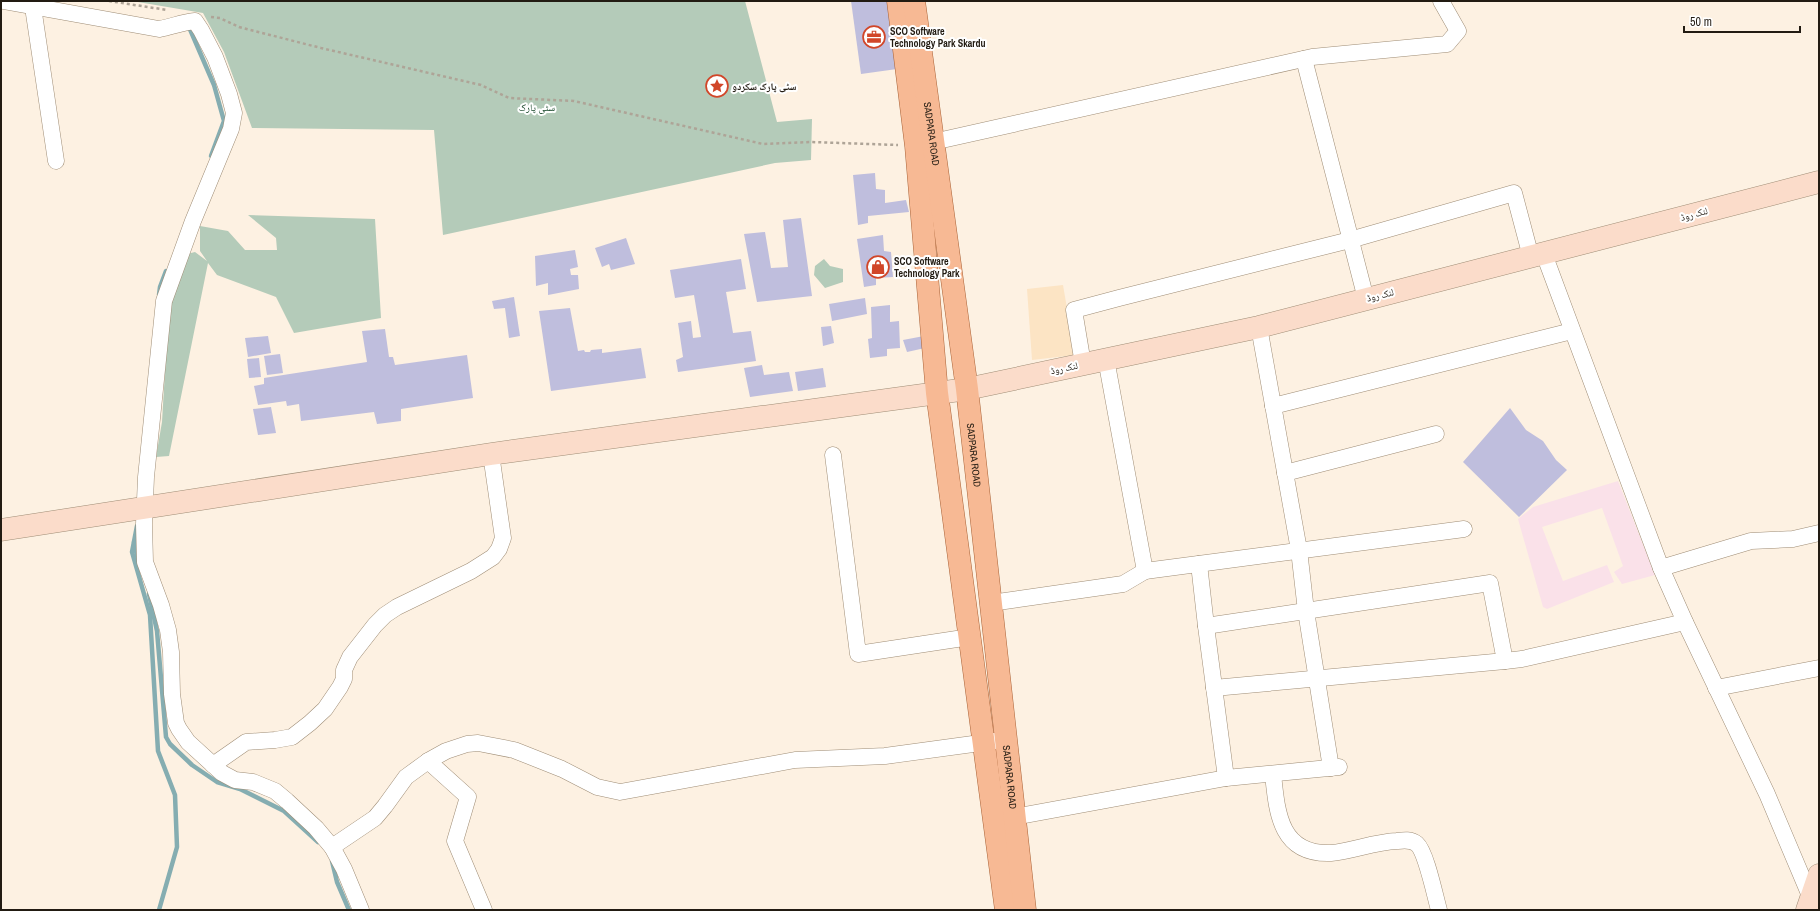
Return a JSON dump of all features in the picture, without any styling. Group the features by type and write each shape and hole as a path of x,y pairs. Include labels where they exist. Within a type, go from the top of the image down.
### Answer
{"main road":[{"name":"SADPARA ROAD","path":"898,1 925,144 967,389 1025,910"},
{"name":"SADPARA ROAD","path":"914,1 925,144 938,393 1006,910"},
{"name":"لنک روڈ","path":"1,530 491,454 967,389 1259,326 1819,182"},
{"path":"1811,906 1819,875"}],"street":[{"path":"3,1 159,29 195,21 215,57 229,94 234,113 231,129 193,221 164,301 146,477 144,542 145,562 161,605 168,630 171,652 172,694 176,723 188,742 222,773 235,780 252,782 275,791 287,800 316,828 332,847 344,869 361,910"},
{"path":"925,144 1304,59 1447,44 1458,32 1442,1"},
{"path":"33,7 56,161"},
{"path":"1304,59 1366,299"},
{"path":"1083,364 1074,310 1350,240 1514,193 1537,255 1572,331 1661,568 1685,622 1767,794 1811,906"},
{"path":"1014,817 1226,778 1335,767 1316,677 1299,550 1259,326"},
{"path":"1273,406 1572,331"},
{"path":"1106,359 1146,571"},
{"path":"1285,473 1436,434"},
{"path":"213,765 246,742 292,737 325,709 344,679 344,670 350,657 375,625 385,615 398,607 471,571 493,558 499,549 503,538 491,454"},
{"path":"833,455 858,654 970,637"},
{"path":"990,603 1123,584 1146,571 1464,529"},
{"path":"1661,568 1751,541 1793,540 1819,533"},
{"path":"1199,564 1226,778"},
{"path":"1206,626 1490,583 1505,661"},
{"path":"1214,688 1316,677 1522,659 1685,622"},
{"path":"1716,688 1819,668"},
{"path":"332,847 374,818 385,806 406,777 428,761 446,751 467,744 478,743 496,745 514,750 562,768 597,787 620,792 795,760 885,756 1006,739"},
{"path":"428,761 468,797 455,841 484,910"},
{"path":"1273,774 1280,819 1288,837 1311,851 1331,853 1390,841 1410,840 1417,844 1423,854 1439,910"}],"path":[{"path":"110,1 168,11"},
{"path":"205,16 220,18 239,27 320,48 480,85 508,98 574,101 763,144 811,142 925,144"}],"shaded area":[{"path":"1063,285 1075,355 1032,360 1027,289"},
{"path":"1618,481 1655,575 1622,584 1614,572 1623,566 1602,508 1542,527 1563,581 1607,565 1614,582 1547,609 1543,607 1518,519 1533,507"}],"green space":[{"name":"سٹی پارک","path":"132,1 745,1 777,122 812,119 811,160 775,163 443,235 434,130 252,128 224,52 203,13"},
{"path":"248,215 375,219 381,318 294,333 276,297 217,275 208,263 169,456 156,457 162,422 169,303 187,254 195,252 207,261 200,251 200,226 228,231 245,250 277,250 276,238"},
{"path":"824,259 830,266 843,269 843,282 825,288 814,275 815,266"}],"building":[{"name":"SCO Software Technology Park Skardu","path":"851,1 887,1 897,69 861,74"},
{"path":"875,173 876,189 885,190 885,203 906,200 909,212 868,216 868,223 858,225 853,175"},
{"path":"801,218 812,296 757,302 744,234 765,232 771,268 788,267 783,220"},
{"path":"883,235 884,251 891,252 893,277 876,278 876,285 864,287 857,239"},
{"path":"626,238 635,264 611,270 609,264 602,267 595,248"},
{"path":"575,250 578,267 570,269 571,275 578,275 579,289 548,295 548,283 536,286 535,256"},
{"path":"741,259 746,289 726,292 733,333 751,331 756,361 678,372 676,360 683,357 678,323 691,321 693,338 701,337 694,295 675,298 670,270"},
{"path":"514,297 520,336 509,338 505,308 494,309 492,301"},
{"path":"865,298 867,314 832,321 829,304"},
{"path":"890,305 890,322 899,321 900,348 887,349 887,356 870,358 868,339 872,338 871,307"},
{"path":"570,308 578,351 584,350 585,352 590,352 591,350 602,349 602,353 641,348 646,378 551,391 539,311"},
{"path":"831,326 834,343 823,346 821,327"},
{"path":"385,329 389,357 393,357 395,365 467,355 473,398 401,409 401,421 377,424 374,412 301,421 299,404 287,406 286,401 258,405 254,386 264,384 264,378 367,362 362,331"},
{"path":"268,336 271,353 248,357 245,338"},
{"path":"924,336 925,348 907,352 903,340"},
{"path":"280,354 283,373 267,375 264,356"},
{"path":"259,358 261,377 249,378 247,359"},
{"path":"762,365 764,375 789,372 793,391 750,397 744,368"},
{"path":"823,368 826,387 798,391 795,372"},
{"path":"271,407 276,433 258,435 253,409"},
{"path":"1510,408 1526,430 1543,441 1556,460 1567,470 1519,517 1463,462"}],"waterway":[{"path":"189,27 214,85 224,121 211,156"},
{"path":"159,295 160,287 166,271"},
{"path":"137,526 132,552 150,615 158,751 175,795 177,847 159,910"},
{"path":"134,542 138,560"},
{"path":"149,594 157,631 166,737 170,744 192,765 217,782 240,789 284,811 318,842"},
{"path":"332,861 337,882 349,910"}],"place":[{"name":"SCO Software Technology Park Skardu","path":"874,37"},
{"name":"سٹی پارک سکردو","path":"717,86"},
{"name":"SCO Software Technology Park","path":"878,267"}]}
